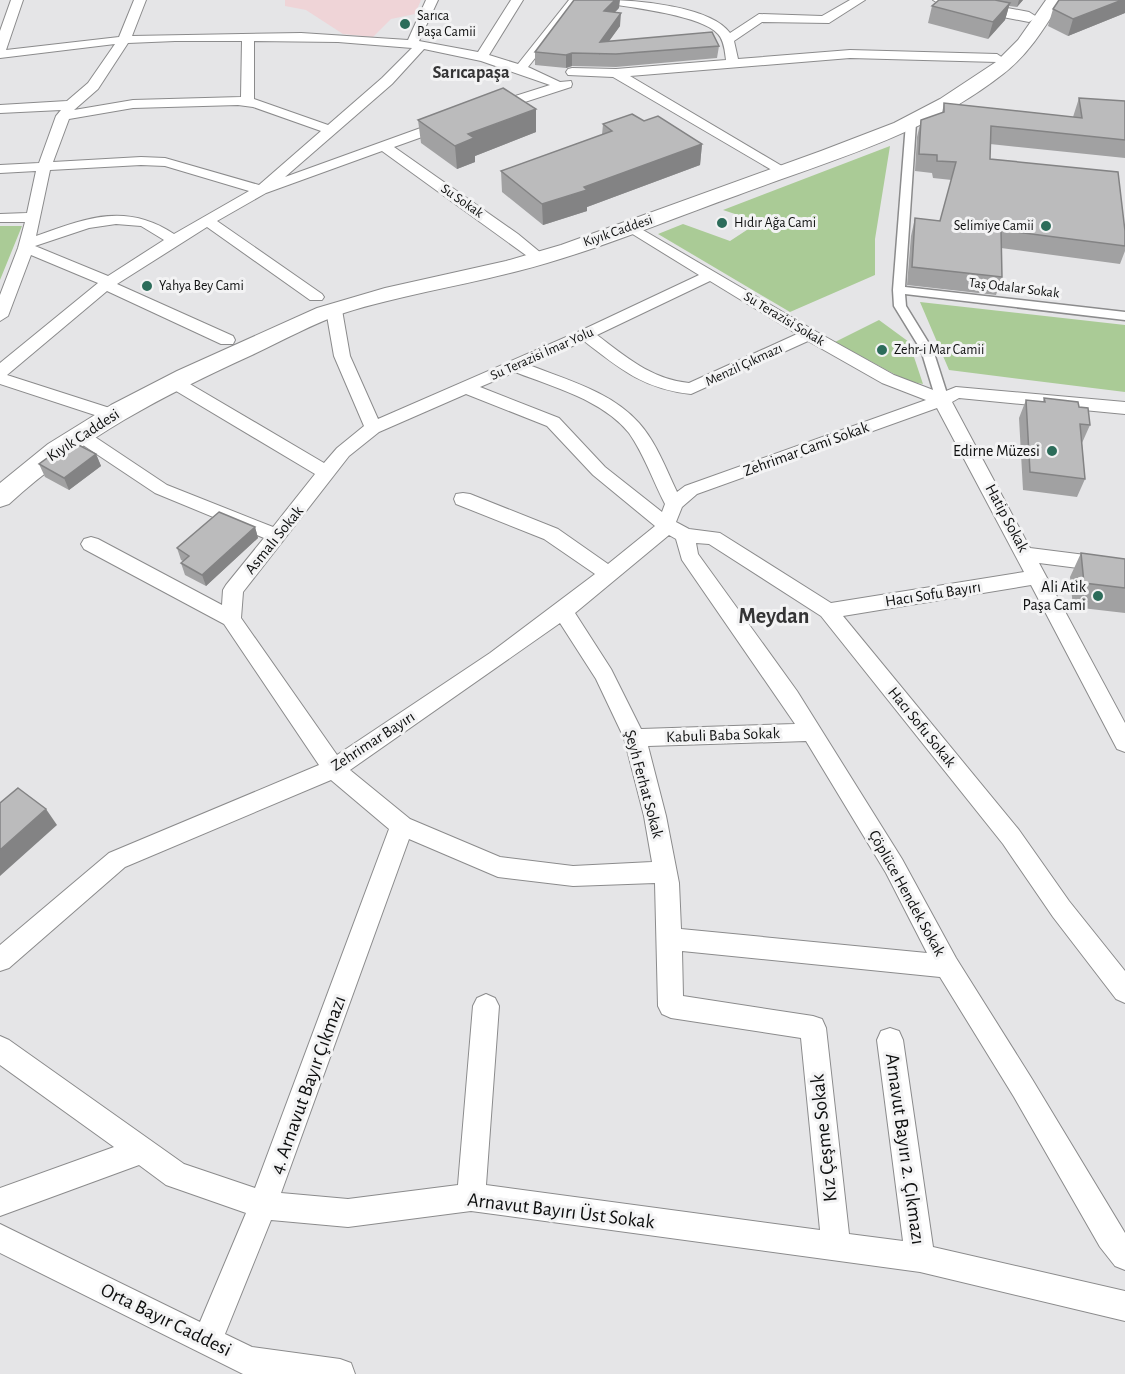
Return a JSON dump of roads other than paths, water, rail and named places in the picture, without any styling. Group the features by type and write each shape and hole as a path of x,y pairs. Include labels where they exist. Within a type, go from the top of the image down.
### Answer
{"main road":[{"name":"Kıyık Caddesi","path":"172,381 226,340 266,319 325,303 450,280 539,258 862,144 911,123 942,107 1023,46 1040,0"},
{"name":"Kıyık Caddesi","path":"1035,18 1054,0"},
{"name":"Kıyık Caddesi","path":"782,172 792,164 917,112 1003,60"},
{"name":"Kıyık Caddesi","path":"0,498 25,474 113,415 172,381 325,303"}],"street":[{"path":"0,49 18,0"},
{"path":"0,316 27,246 44,168 67,110 93,86 124,40 140,0"},
{"path":"261,190 387,81 417,45 432,0"},
{"path":"482,56 517,0"},
{"path":"522,67 575,0"},
{"path":"611,0 688,11 721,29 728,40 733,64"},
{"path":"728,40 759,18 825,20 859,0"},
{"path":"941,0 1035,18"},
{"path":"247,102 248,37"},
{"path":"0,54 124,40 338,37 417,45 482,56 565,79 606,78 631,82"},
{"path":"482,111 565,79 616,73 850,54 1003,60"},
{"path":"616,73 782,172"},
{"path":"0,109 67,110 134,104 247,102 330,130"},
{"path":"0,372 108,283 174,240 261,190 460,119"},
{"path":"899,290 911,123"},
{"name":"Su Sokak","path":"384,146 539,258"},
{"path":"0,169 141,161 165,162 261,190"},
{"path":"0,218 32,218"},
{"path":"27,246 106,219 130,219 149,224 174,240"},
{"path":"207,221 325,303 342,356 373,428"},
{"name":"Su Terazisi Sokak","path":"631,227 809,335 888,379 942,400"},
{"path":"27,246 226,340"},
{"name":"Su Terazisi İmar Yolu","path":"373,428 516,366 710,276"},
{"name":"Taş Odalar Sokak","path":"899,290 1125,316"},
{"name":"Hatip Sokak","path":"899,290 900,306 927,350 942,400 1125,743"},
{"name":"Menzil Çıkmazı","path":"586,334 646,380 674,388 691,389 809,335"},
{"path":"516,366 578,392 615,411 634,428 674,504 676,530"},
{"path":"0,378 113,415"},
{"path":"172,381 327,473"},
{"path":"467,388 553,422 599,471 676,530"},
{"name":"Zehrimar Cami Sokak","path":"674,504 690,490 942,400 956,392 1125,408"},
{"name":"Asmalı Sokak","path":"231,619 233,590 343,452 373,428"},
{"path":"80,435 161,489 276,536"},
{"path":"463,499 551,534 609,574"},
{"name":"Zehrimar Bayırı","path":"0,960 117,860 334,769 497,659 609,574 676,530"},
{"name":"Hacı Sofu Sokak","path":"676,530 713,538 828,611 1011,837 1061,909 1125,991"},
{"name":"Çöplüce Hendek Sokak","path":"676,530 689,555 790,697 894,866 947,966 1110,1237 1125,1256"},
{"path":"91,544 231,619 334,769 402,826 498,867 573,876 665,872"},
{"path":"1026,554 1125,567"},
{"name":"Hacı Sofu Bayırı","path":"828,611 1037,577"},
{"name":"Şeyh Ferhat Sokak","path":"563,611 604,675 634,738 655,816 665,872 670,939 671,1006 813,1028"},
{"name":"Kabuli Baba Sokak","path":"634,738 811,732"},
{"name":"4. Arnavut Bayır Çıkmazı","path":"207,1341 263,1205 402,826"},
{"path":"670,939 947,966"},
{"path":"471,1197 486,1005"},
{"name":"Kız Çeşme Sokak","path":"813,1028 836,1247"},
{"name":"Arnavut Bayırı 2. Çıkmazı","path":"890,1040 920,1258"},
{"name":"Arnavut Bayırı Üst Sokak","path":"0,1049 176,1176 263,1205 348,1213 471,1197 920,1258 1125,1306"},
{"path":"0,1202 140,1151"},
{"name":"Orta Bayır Caddesi","path":"0,1238 250,1362 273,1370 340,1374"}],"place":[{"name":"Sarıca Paşa Camii","path":"405,24"},
{"name":"Hıdır Ağa Cami","path":"722,223"},
{"name":"Selimiye Camii","path":"1046,226"},
{"name":"Yahya Bey Cami","path":"147,286"},
{"name":"Zehr-i Mar Camii","path":"882,350"},
{"name":"Edirne Müzesi","path":"1052,451"},
{"name":"Ali Atik Paşa Cami","path":"1098,596"}],"district":[{"name":"Sarıcapaşa","path":"471,73"},
{"name":"Meydan","path":"774,616"}]}
